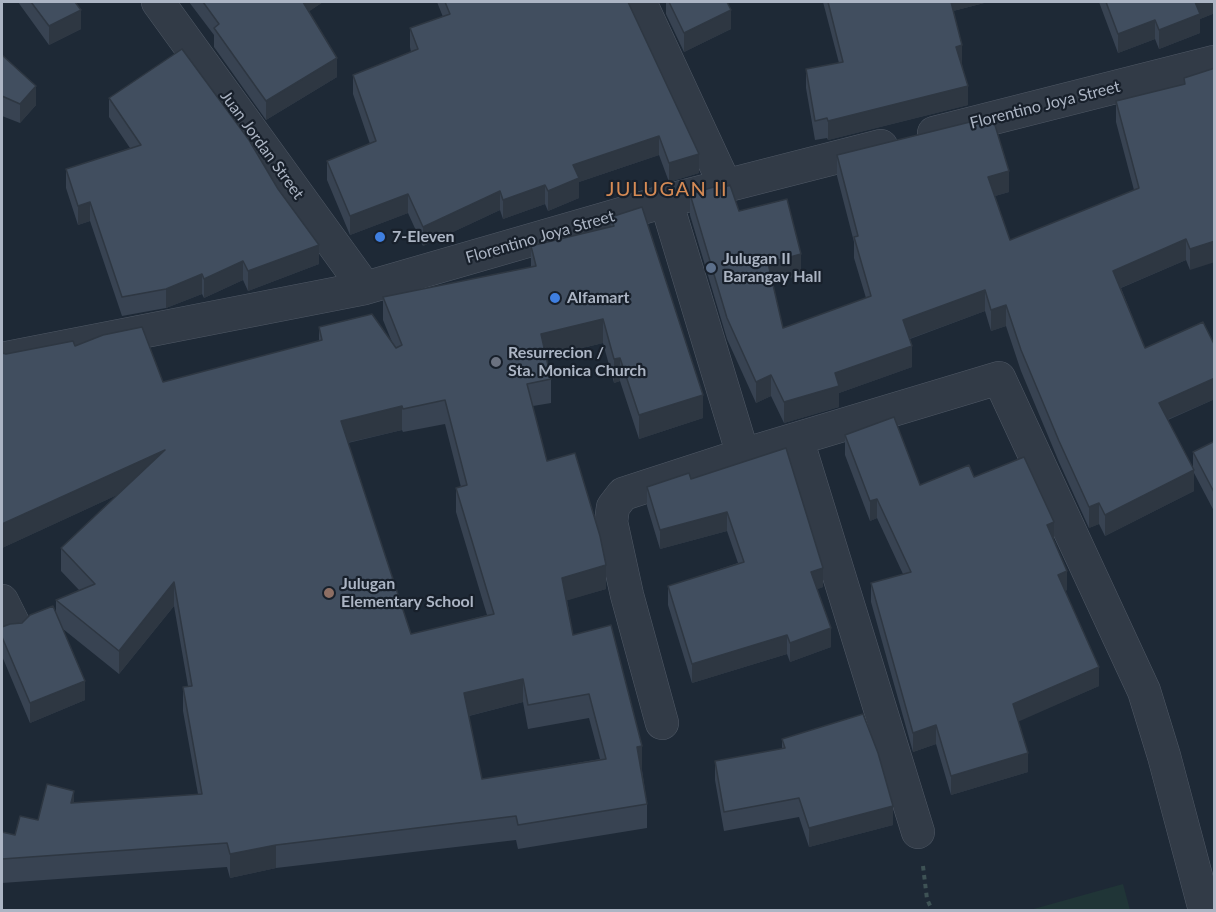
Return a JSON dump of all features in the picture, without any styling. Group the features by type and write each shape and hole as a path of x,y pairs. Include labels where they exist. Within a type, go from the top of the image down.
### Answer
{"street":[{"name":"Juan Jordan Street","path":"159,2 365,288"},
{"path":"640,2 725,185"},
{"name":"Florentino Joya Street","path":"2,359 365,288 725,185 1215,62"},
{"path":"666,201 743,455"},
{"path":"662,723 627,595 611,522 613,507 623,494 743,455 999,378 1144,691 1164,756 1205,910"},
{"path":"797,439 918,832"}],"path":[{"path":"918,832 927,899 932,910"}],"green space":[{"path":"1123,884 1130,910 1030,910"}],"building":[{"path":"31,2 75,2 81,10 49,26"},
{"path":"203,2 303,2 337,58 266,101 214,28 219,24"},
{"path":"445,2 628,2 699,154 669,163 659,136 573,165 579,178 548,191 545,185 503,200 500,191 423,227 408,194 350,216 327,161 376,141 353,75 418,49 410,28 450,14"},
{"path":"669,2 727,2 731,10 684,33"},
{"path":"828,2 951,2 962,45 956,47 968,86 828,121 827,118 815,121 806,69 843,62"},
{"path":"1106,2 1195,2 1200,14 1159,30 1155,20 1118,34"},
{"path":"182,49 249,140 278,189 319,245 248,271 243,261 204,279 202,274 166,289 122,297 90,202 78,206 66,169 141,145 109,98"},
{"path":"2,55 36,86 20,104 2,96"},
{"path":"1215,68 1215,241 1190,249 1186,239 1113,271 1145,348 1203,322 1215,346 1215,378 1159,403 1194,470 1105,515 1099,503 1089,507 1021,350 1006,305 991,310 985,290 903,320 912,346 835,373 839,386 784,402 771,375 756,382 727,318 690,194 717,186 719,189 730,185 739,211 787,199 801,254 768,263 783,328 871,296 854,237 858,236 837,155 978,120 980,126 994,122 1009,171 988,177 1010,240 1139,188 1116,101 1185,84 1184,78"},
{"path":"642,207 703,395 639,415 620,358 614,359 603,319 541,334 551,379 527,384 547,461 575,453 600,536 606,565 562,578 573,635 611,625 642,746 637,747 647,804 518,825 516,816 276,845 230,854 227,843 2,859 2,832 15,835 20,816 38,820 47,784 74,791 71,803 202,794 183,687 192,686 174,582 119,651 56,600 95,584 61,548 165,450 2,524 2,353 73,341 75,346 103,335 142,327 163,382 322,340 319,327 372,314 396,348 402,345 383,297 536,266 531,246 614,226 611,217","holes":["445,400 467,485 456,488 494,614 411,634 341,421 402,406 403,409","523,679 528,705 589,694 606,759 482,779 464,693"]},
{"path":"894,417 920,485 969,465 974,477 1024,457 1054,522 1047,525 1067,571 1058,575 1099,667 1013,704 1028,753 951,776 936,725 913,733 871,583 911,572 877,499 870,501 845,435"},
{"path":"1215,441 1215,494 1193,452"},
{"path":"786,448 823,568 811,572 831,628 790,643 787,635 692,664 668,586 744,562 727,512 660,530 647,487 689,473 691,479"},
{"path":"53,606 85,681 30,703 2,637 2,627 22,623 30,615"},
{"path":"863,714 878,753 893,806 809,828 799,798 724,812 715,761 785,748 782,739"}],"place":[{"name":"7-Eleven","path":"380,237"},
{"name":"Julugan II Barangay Hall","path":"711,268"},
{"name":"Alfamart","path":"555,298"},
{"name":"Resurrecion / Sta. Monica Church","path":"496,362"},
{"name":"Julugan Elementary School","path":"329,593"}],"district":[{"name":"JULUGAN II","path":"667,190"}]}
